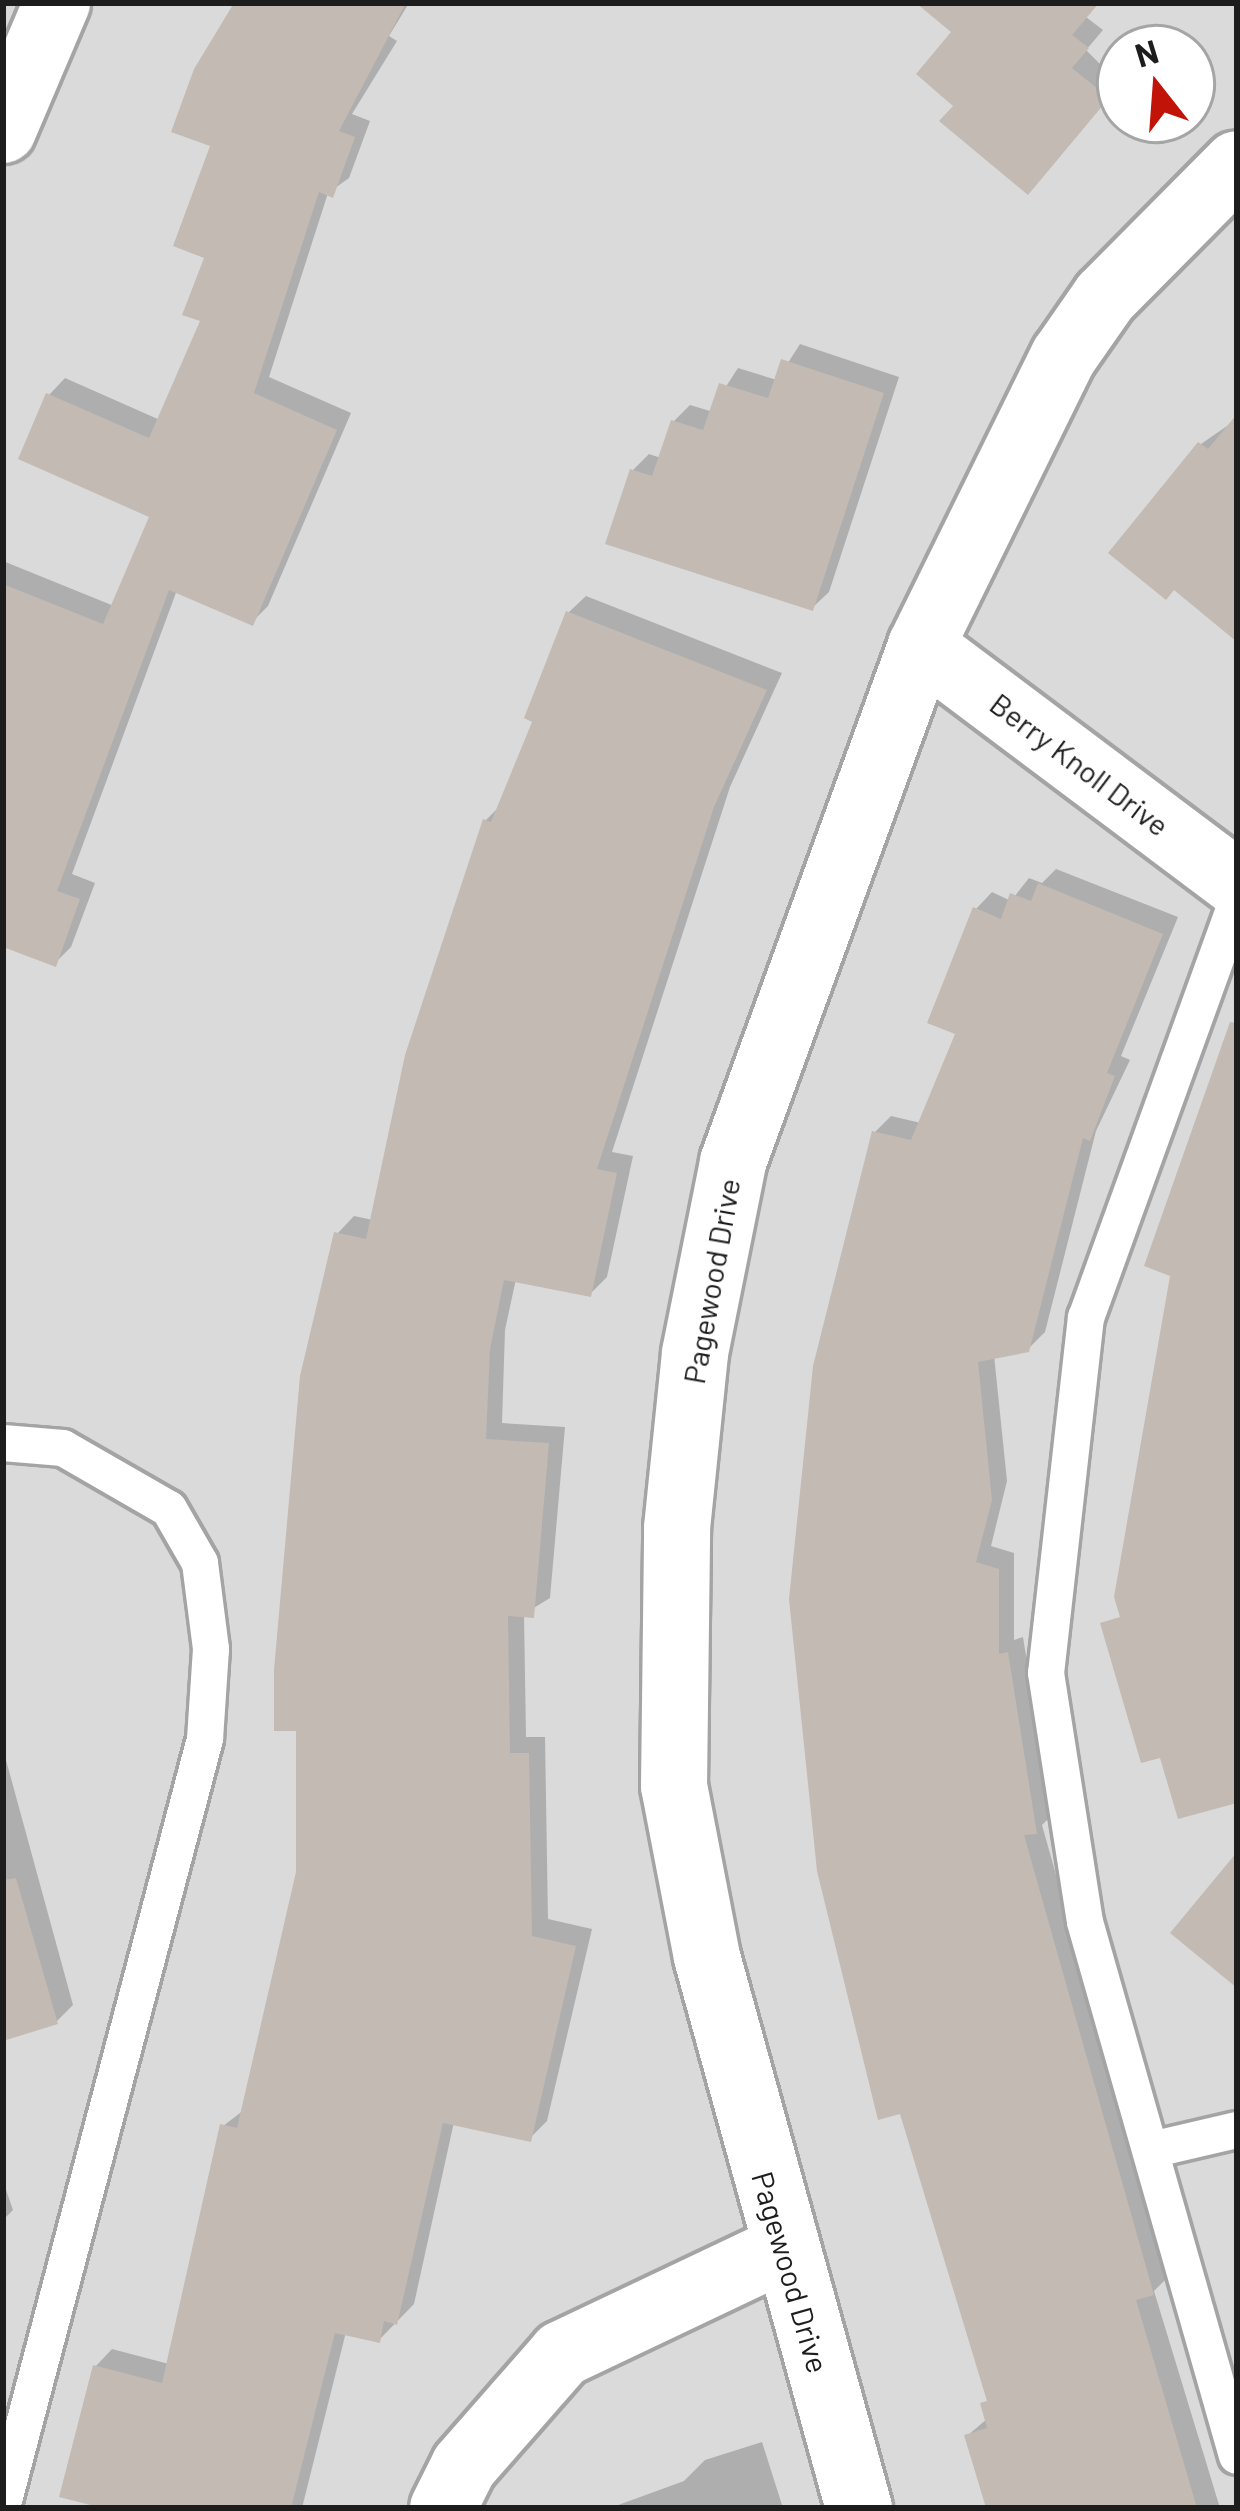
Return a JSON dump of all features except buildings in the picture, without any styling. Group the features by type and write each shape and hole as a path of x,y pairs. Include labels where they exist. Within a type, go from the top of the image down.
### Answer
{"street":[{"path":"3,130 56,3"},
{"name":"Pagewood Drive","path":"859,2508 783,2249 693,1898 674,1786 677,1528 695,1353 733,1162 921,646 1064,356 1105,297 1227,193"},
{"name":"Berry Knoll Drive","path":"921,646 1237,883"},
{"path":"442,2508 464,2466 562,2354 783,2249"}],"lane":[{"path":"1237,901 1086,1317 1046,1673 1085,1922 1237,2456"},
{"path":"3,1443 64,1448 169,1508 200,1563 211,1649 206,1739 3,2504"},
{"path":"1151,2150 1237,2130"}],"shaded area":[{"path":"3,3 1237,3 1237,2508 3,2508"}]}
